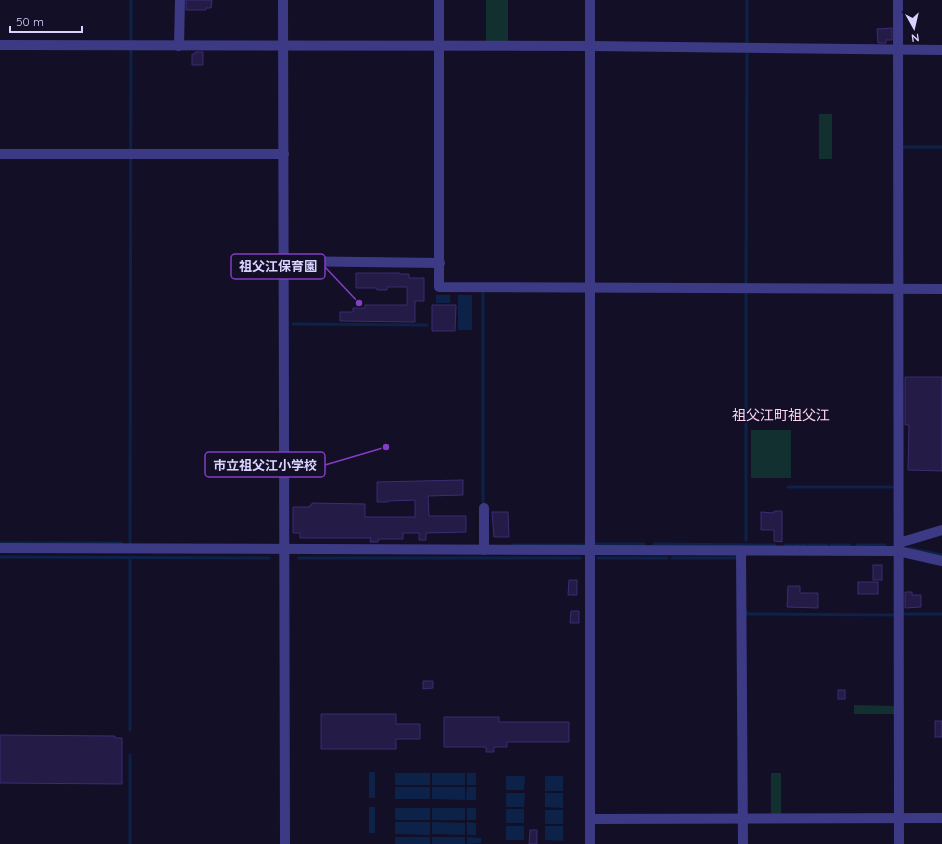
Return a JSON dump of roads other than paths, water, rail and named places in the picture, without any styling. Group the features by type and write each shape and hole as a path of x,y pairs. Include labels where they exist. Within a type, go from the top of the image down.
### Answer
{"street":[{"path":"179,46 180,0"},
{"path":"284,0 285,844"},
{"path":"439,0 440,287 942,289"},
{"path":"590,0 590,844"},
{"path":"898,0 899,844"},
{"path":"0,45 589,46 942,50"},
{"path":"0,154 284,154"},
{"path":"284,261 440,263"},
{"path":"484,508 484,550"},
{"path":"899,547 942,530"},
{"path":"0,548 741,551 899,547 942,561"},
{"path":"741,551 743,844"},
{"path":"590,819 942,818"}],"water":[{"path":"436,295 450,295 450,303 436,303"},
{"path":"458,295 472,295 472,330 458,330"},
{"path":"369,772 375,772 375,798 369,798"},
{"path":"395,773 430,773 430,785 395,785"},
{"path":"432,773 465,773 465,785 432,785"},
{"path":"467,773 476,773 476,785 467,785"},
{"path":"506,776 525,776 524,790 506,790"},
{"path":"545,776 563,776 563,791 545,791"},
{"path":"395,787 430,787 430,799 395,799"},
{"path":"432,787 465,787 465,800 432,799"},
{"path":"467,787 476,787 476,800 466,800"},
{"path":"506,793 525,793 524,807 506,807"},
{"path":"545,793 563,793 563,808 545,807"},
{"path":"369,807 375,807 375,833 369,833"},
{"path":"395,808 430,808 430,820 395,820"},
{"path":"432,808 465,808 465,820 432,820"},
{"path":"467,808 476,808 476,820 467,820"},
{"path":"506,809 524,809 524,823 506,823"},
{"path":"545,810 563,810 563,824 545,824"},
{"path":"395,822 430,822 430,835 395,834"},
{"path":"432,822 465,823 465,835 432,834"},
{"path":"467,822 476,823 476,835 467,835"},
{"path":"506,826 524,826 524,840 506,840"},
{"path":"545,826 563,826 563,841 545,840"},
{"path":"395,837 430,837 430,844 395,844"},
{"path":"432,837 465,837 465,844 432,844"},
{"path":"467,837 481,838 481,843 467,844"}],"waterway":[{"path":"130,543 131,0"},
{"path":"747,0 747,43"},
{"path":"746,284 747,54"},
{"path":"904,147 942,147"},
{"path":"483,291 483,502"},
{"path":"746,292 746,540"},
{"path":"293,324 427,325"},
{"path":"788,487 892,487"},
{"path":"0,543 121,543"},
{"path":"595,544 644,544"},
{"path":"654,544 775,545"},
{"path":"512,545 587,545"},
{"path":"785,545 791,545"},
{"path":"794,545 806,545"},
{"path":"809,545 827,545"},
{"path":"831,545 850,545"},
{"path":"857,545 885,545"},
{"path":"909,548 942,555"},
{"path":"0,557 269,558"},
{"path":"130,558 130,730"},
{"path":"299,558 580,558"},
{"path":"598,558 667,558"},
{"path":"672,558 739,558"},
{"path":"746,611 746,614 893,615"},
{"path":"903,614 942,614"},
{"path":"130,755 130,844"}],"place":[{"name":"祖父江保育園","path":"359,303"},
{"name":"市立祖父江小学校","path":"386,447"}],"district":[{"name":"祖父江町祖父江","path":"781,415"}]}
